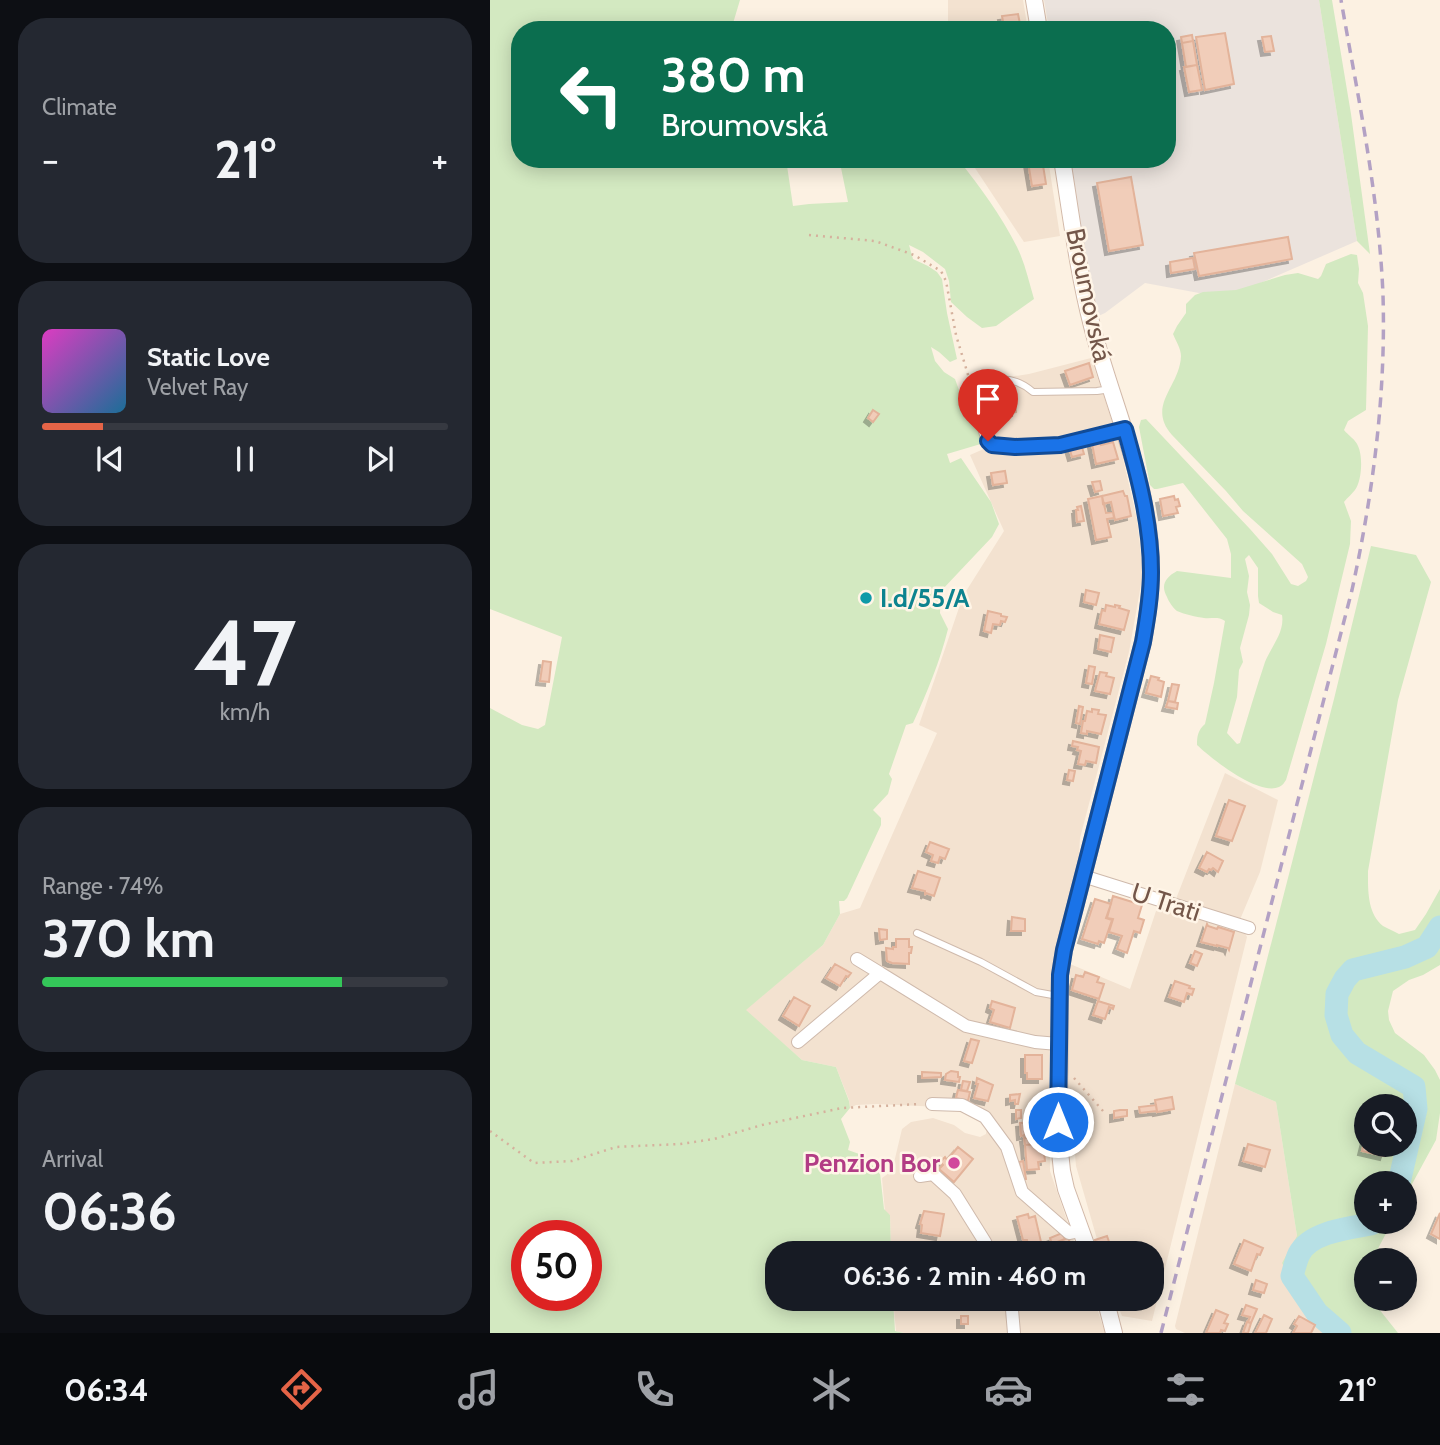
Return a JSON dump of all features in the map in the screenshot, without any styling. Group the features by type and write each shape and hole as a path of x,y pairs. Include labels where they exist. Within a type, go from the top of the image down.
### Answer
{"main road":[{"path":"1034,0 1038,21"},
{"name":"Broumovská","path":"1064,168 1091,323 1133,459 1146,516 1150,557 1150,593 1143,642 1064,950 1060,975 1060,1159 1066,1189 1084,1241"},
{"path":"1108,1311 1114,1333"}],"street":[{"path":"972,388 988,441 992,445 1060,445 1125,429"},
{"name":"U Trati","path":"1083,876 1249,928"},
{"path":"857,959 966,1026 1035,1042 1058,1044"},
{"path":"798,1042 880,973"},
{"path":"932,1104 962,1105 985,1117 1007,1147 1022,1192 1069,1233 1080,1231"},
{"path":"920,1176 933,1174 955,1194 984,1241"},
{"path":"1012,1311 1014,1333"}],"lane":[{"path":"972,388 992,378 1011,379 1033,392 1111,389"},
{"path":"917,933 981,962 1037,992 1059,996"}],"path":[{"path":"809,235 875,241 914,254 941,271 946,281 956,335 972,388"},
{"path":"1058,1066 1066,1069 1102,1111"},
{"path":"490,1131 534,1163 572,1161 616,1147 680,1144 714,1139 762,1125 842,1108 932,1104"}],"shaded area":[{"path":"948,0 1023,0 1026,21 948,21"},
{"path":"1044,0 1319,0 1357,241 1226,298 1145,283 1105,313 1094,318 1069,168 1176,168 1176,21 1048,21"},
{"path":"975,168 1049,168 1060,236 1024,242"},
{"path":"1091,358 1119,442 1137,519 1143,573 1129,652 1080,838 1078,872 1052,967 1050,1171 1074,1241 891,1241 890,1215 885,1212 882,1178 892,1171 902,1129 911,1122 933,1118 980,1137 986,1134 987,1125 962,1108 877,1104 850,1108 836,1067 802,1060 745,1010 823,945 840,914 860,908 937,733 919,725 963,596 1004,531 970,455 986,448 967,383 1029,374"},
{"path":"1225,773 1278,800 1260,872 1239,922 1247,937 1164,1272 1164,1241 1098,1241 1076,1166 1068,1070 1070,964 1130,989 1160,899 1174,904"},
{"path":"1235,1084 1276,1102 1297,1236 1303,1300 1331,1333 1185,1333 1176,1329"},
{"path":"894,1311 1098,1311 1105,1333 904,1333 896,1331"},
{"path":"1120,1311 1154,1311 1152,1321 1122,1316"}],"green space":[{"path":"490,0 740,0 734,21 511,21 511,168 787,168 793,206 848,202 841,168 965,168 1011,235 1022,259 1034,299 996,326 982,328 951,302 945,269 909,245 913,259 937,272 942,279 957,359 950,362 931,347 935,361 944,372 955,379 968,415 981,433 984,443 947,454 950,463 961,458 991,502 999,524 992,537 941,591 940,613 948,629 941,653 913,723 906,725 889,774 892,779 888,794 873,810 881,818 881,825 847,898 839,901 840,914 823,945 746,1010 802,1060 836,1067 849,1101 850,1108 841,1119 850,1142 848,1150 862,1155 880,1173 884,1209 890,1215 891,1241 765,1241 765,1311 894,1311 895,1331 904,1333 490,1333 490,708 522,725 538,729 545,725 562,637 490,609"},
{"path":"1319,0 1332,0 1370,254 1357,241"},
{"path":"1351,254 1357,255 1358,283 1363,293 1368,326 1366,410 1348,421 1344,430 1358,446 1361,468 1355,490 1344,502 1351,521 1350,544 1326,644 1286,780 1279,787 1270,788 1236,775 1197,745 1198,733 1205,724 1225,621 1177,611 1165,593 1164,585 1177,571 1231,578 1231,554 1227,539 1183,483 1157,489 1150,485 1139,427 1141,420 1146,419 1272,554 1291,584 1298,586 1306,581 1308,577 1302,564 1243,511 1172,435 1162,414 1181,356 1173,334 1186,313 1186,304 1195,295 1236,290 1298,273 1318,279 1326,264","holes":["1249,555 1258,568 1259,603 1282,615 1282,621 1280,633 1265,662 1240,743 1237,744 1227,733 1237,697 1239,670 1243,662 1240,648 1249,615 1249,576 1245,559"]},
{"path":"1371,546 1416,555 1431,582 1398,700 1368,871 1368,885 1378,921 1399,934 1415,930 1440,889 1440,965 1393,991 1388,1011 1395,1033 1424,1055 1435,1070 1440,1080 1440,1113 1436,1140 1417,1175 1417,1171 1354,1171 1354,1234 1386,1234 1378,1248 1354,1248 1354,1311 1381,1311 1398,1333 1331,1333 1303,1300 1282,1263 1297,1236 1276,1102 1235,1084"}],"building":[{"path":"1018,14 1019,21 1003,21 1002,16"},
{"path":"1225,33 1234,84 1205,90 1196,37"},
{"path":"1192,35 1193,41 1182,43 1181,37"},
{"path":"1271,36 1274,51 1265,52 1262,37"},
{"path":"1193,41 1197,65 1186,67 1182,43"},
{"path":"1197,65 1202,90 1189,92 1184,67"},
{"path":"1029,168 1043,168 1046,184 1032,186"},
{"path":"1131,177 1143,245 1109,251 1097,183"},
{"path":"1288,237 1292,259 1199,276 1194,253"},
{"path":"1193,258 1195,269 1171,273 1170,262"},
{"path":"1089,363 1093,377 1070,385 1065,371"},
{"path":"1014,394 1016,412 996,417 992,399"},
{"path":"873,410 879,414 873,422 868,418"},
{"path":"1100,442 1101,445 1113,442 1118,459 1096,464 1092,444"},
{"path":"1081,444 1084,454 1072,457 1069,447"},
{"path":"1005,471 1007,483 993,485 991,473"},
{"path":"1100,481 1102,490 1095,492 1092,482"},
{"path":"1123,491 1127,496 1131,516 1115,520 1111,502 1103,504 1102,496"},
{"path":"1102,496 1106,513 1113,512 1114,518 1107,519 1111,537 1096,540 1088,499"},
{"path":"1174,496 1180,506 1176,507 1178,513 1163,516 1160,499"},
{"path":"1081,506 1084,521 1077,522 1076,510"},
{"path":"1086,590 1099,593 1096,605 1084,602"},
{"path":"1106,605 1120,606 1119,608 1129,611 1124,630 1099,624"},
{"path":"988,611 1007,617 1000,625 993,624 991,633 984,631"},
{"path":"1100,635 1114,638 1111,652 1098,649"},
{"path":"543,661 551,662 549,682 540,681"},
{"path":"1089,666 1095,667 1092,684 1086,683"},
{"path":"1100,672 1114,678 1110,694 1095,691"},
{"path":"1151,676 1164,682 1161,697 1146,693"},
{"path":"1172,684 1179,685 1175,702 1168,701"},
{"path":"1168,701 1178,703 1177,709 1166,707"},
{"path":"1079,706 1083,707 1080,724 1076,723"},
{"path":"1092,709 1099,710 1098,714 1106,715 1101,734 1087,731 1087,734 1081,733 1087,711 1092,712"},
{"path":"1073,741 1099,747 1096,763 1086,761 1085,765 1078,764 1081,751 1072,746"},
{"path":"1069,770 1075,771 1073,781 1067,780"},
{"path":"1229,800 1245,806 1232,841 1216,836"},
{"path":"930,842 949,849 945,859 940,857 938,863 931,861 933,855 926,852"},
{"path":"1207,852 1223,861 1218,872 1213,868 1207,872 1199,868"},
{"path":"918,871 940,878 934,896 925,895 925,891 912,888"},
{"path":"1113,896 1142,905 1138,918 1144,920 1140,933 1134,931 1127,953 1117,949 1122,936 1109,932 1113,919 1107,918"},
{"path":"1095,899 1111,904 1106,918 1112,920 1104,943 1099,941 1098,944 1082,939"},
{"path":"1012,917 1025,919 1025,931 1011,931"},
{"path":"1207,924 1234,932 1229,950 1201,942"},
{"path":"879,929 887,930 887,939 880,940"},
{"path":"896,939 909,939 909,947 912,947 909,964 887,961 886,948 896,947"},
{"path":"1195,951 1202,954 1197,966 1190,963"},
{"path":"835,964 851,973 840,986 826,978"},
{"path":"1085,972 1099,977 1097,982 1104,984 1099,999 1072,990 1076,975 1083,977"},
{"path":"1175,981 1194,989 1192,995 1187,993 1184,1002 1169,997"},
{"path":"794,997 810,1006 799,1026 783,1016"},
{"path":"992,1001 1015,1008 1010,1028 990,1022 994,1010 990,1008"},
{"path":"1098,1001 1114,1006 1113,1009 1109,1007 1105,1019 1093,1015"},
{"path":"971,1039 979,1041 972,1063 964,1061"},
{"path":"1025,1055 1042,1055 1042,1079 1027,1079"},
{"path":"951,1071 958,1072 959,1082 945,1080 946,1074"},
{"path":"922,1072 941,1073 941,1077 922,1078"},
{"path":"977,1078 993,1085 988,1101 974,1098"},
{"path":"963,1081 970,1082 967,1091 961,1090"},
{"path":"958,1090 970,1092 968,1101 956,1098"},
{"path":"1020,1094 1018,1104 1015,1104 1015,1100 1010,1101 1010,1095"},
{"path":"1172,1097 1174,1109 1157,1112 1155,1100"},
{"path":"1156,1105 1157,1111 1140,1113 1139,1107"},
{"path":"1016,1110 1021,1110 1021,1118 1016,1119"},
{"path":"1127,1110 1127,1116 1114,1118 1114,1111"},
{"path":"1036,1122 1037,1126 1042,1126 1043,1144 1025,1145 1024,1138 1027,1138 1026,1135 1021,1136 1020,1123"},
{"path":"1043,1144 1045,1161 1038,1162 1039,1169 1027,1170 1025,1145"},
{"path":"1248,1144 1270,1150 1265,1167 1243,1161"},
{"path":"958,1147 973,1159 954,1182 939,1169 943,1165 940,1162 945,1157 947,1160"},
{"path":"1023,1161 1026,1179 1022,1180 1019,1162"},
{"path":"924,1211 944,1214 940,1236 921,1233 920,1224"},
{"path":"1440,1213 1440,1239 1431,1234"},
{"path":"1028,1214 1029,1218 1035,1216 1041,1241 1023,1240 1017,1217"},
{"path":"1062,1233 1065,1239 1051,1241 1050,1238"},
{"path":"1107,1236 1109,1241 1095,1241"},
{"path":"1244,1240 1263,1248 1260,1255 1257,1254 1251,1271 1234,1264"},
{"path":"1256,1280 1267,1284 1264,1293 1253,1290"},
{"path":"1246,1305 1257,1309 1251,1323 1248,1322 1250,1317 1242,1315"},
{"path":"1216,1310 1228,1315 1224,1323 1228,1324 1225,1331 1206,1333"},
{"path":"1264,1315 1272,1319 1266,1333 1255,1333"},
{"path":"961,1316 968,1316 968,1324 961,1324"},
{"path":"1299,1316 1315,1325 1311,1333 1293,1333"},
{"path":"1247,1322 1251,1323 1248,1333 1243,1333"}],"waterway":[{"path":"1402,1171 1416,1109 1414,1087 1357,1053 1342,1035 1336,1015 1337,994 1353,970 1405,957 1427,947 1440,927"},
{"path":"1340,1333 1317,1313 1292,1276 1304,1247 1321,1236 1354,1227"}],"railway":[{"path":"1161,1333 1352,590 1372,480 1382,370 1381,258 1367,147 1341,0"}],"place":[{"name":"I.d/55/A","path":"866,598"},
{"name":"Penzion Bor","path":"954,1163"}],"route":[{"path":"988,441 992,445 1015,447 1060,445 1125,429 1149,534 1150,593 1143,642 1064,950 1060,975 1058,1122"}]}
